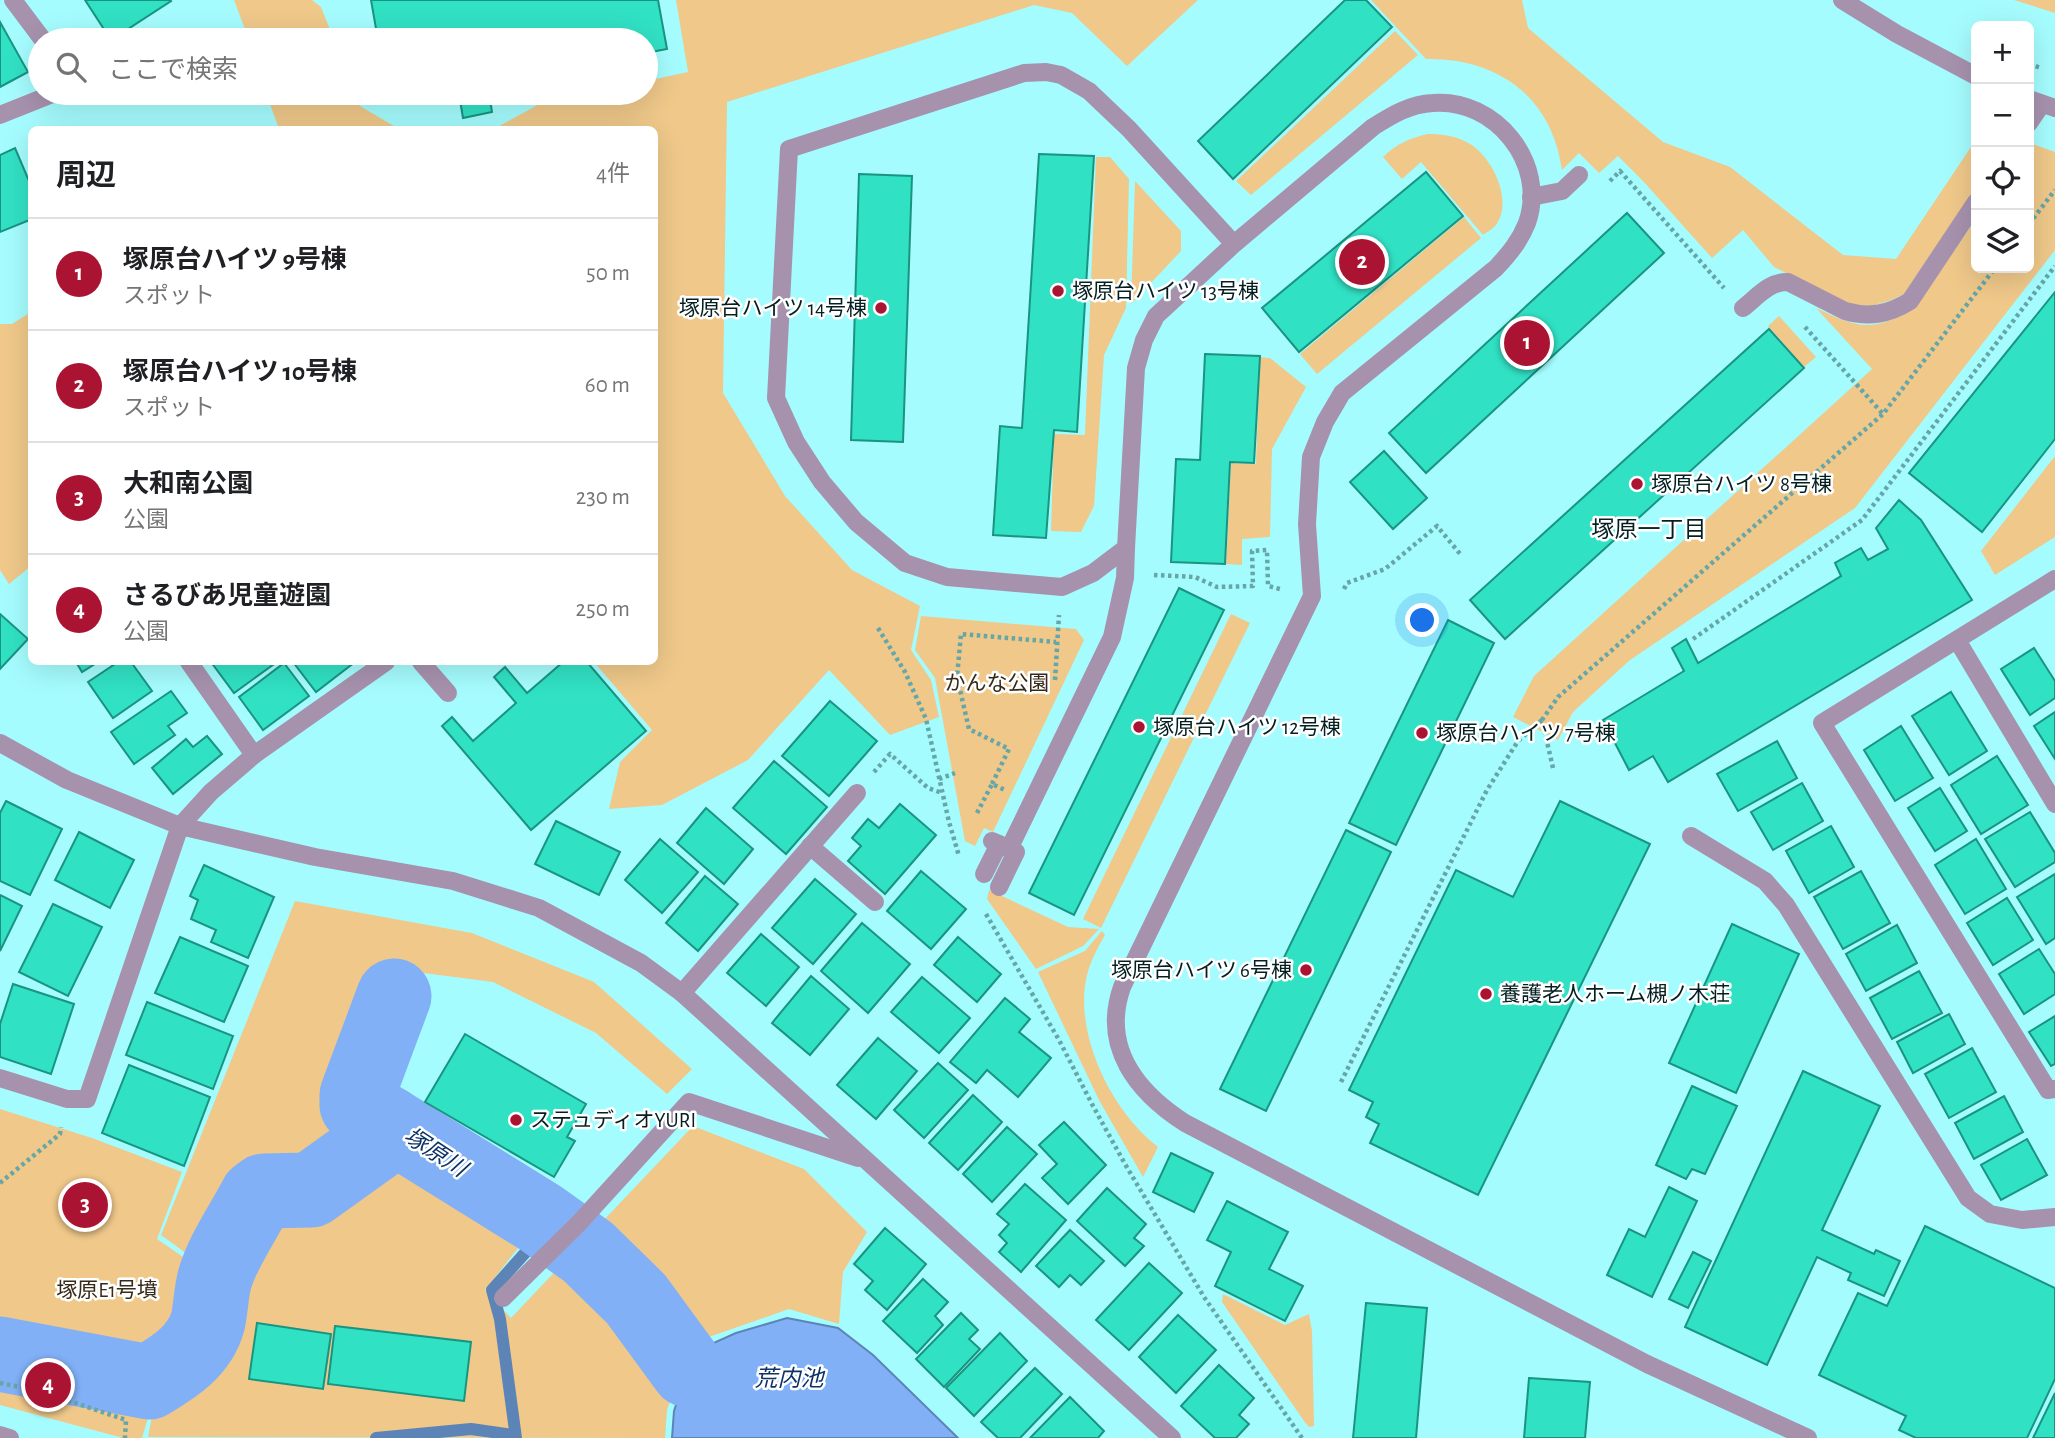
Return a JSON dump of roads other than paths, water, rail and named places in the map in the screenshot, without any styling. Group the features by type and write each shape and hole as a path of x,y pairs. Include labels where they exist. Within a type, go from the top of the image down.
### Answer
{"street":[{"path":"13,0 34,28"},
{"path":"1842,0 1897,34 1971,73"},
{"path":"1126,548 1093,573 1062,587 947,577 905,563 856,522 822,482 796,442 776,398 789,149 1024,73 1046,72 1061,75 1089,91 1129,129 1234,244"},
{"path":"984,874 1112,637 1125,578 1136,368 1144,340 1156,316 1234,244 1373,127 1397,112 1434,103 1471,108 1488,117 1503,128 1515,142 1524,160 1530,177 1531,197 1527,221 1517,244 1496,268 1342,393 1325,422 1311,457 1307,524 1312,596 1122,987 1116,1005 1118,1043 1125,1062 1146,1091 1185,1124 1647,1364 1808,1438"},
{"path":"0,115 28,104"},
{"path":"1531,197 1562,191 1579,175"},
{"path":"1743,309 1764,290 1779,282 1788,282 1855,314 1874,315 1893,310 1910,301 1971,210"},
{"path":"2055,579 1822,723 2048,1090 2055,1089"},
{"path":"1957,639 2055,804"},
{"path":"191,665 254,755"},
{"path":"0,1078 67,1099 87,1099 180,826 211,792 254,755 382,665"},
{"path":"424,665 448,693"},
{"path":"0,743 67,780 180,826 315,857 453,880 538,908 642,963 682,993 1172,1438"},
{"path":"682,993 857,793"},
{"path":"1691,836 1765,881 1786,905 1968,1198 1990,1214 2022,1220 2055,1217"},
{"path":"999,887 1016,852 1000,845"},
{"path":"810,846 874,902"},
{"path":"503,1298 579,1223 689,1102 867,1161"},
{"path":"0,1435 10,1438"}],"water":[{"path":"406,1107 539,1184 544,1196 539,1217 529,1221 505,1219 378,1142 374,1129 376,1117 380,1108"},
{"name":"荒内池","path":"787,1318 838,1328 873,1355 958,1438 672,1438 674,1411 688,1370 709,1345 736,1333"}],"waterway":[{"path":"389,1124 357,1105 357,1095 394,996"},
{"name":"塚原川","path":"0,1354 149,1382 177,1364 199,1341 208,1321 219,1268 257,1196 264,1191 311,1190 378,1142 389,1124 539,1217 588,1252 636,1299 688,1370"},
{"path":"516,1438 500,1319 492,1290 550,1225"},
{"path":"376,1438 471,1429 514,1435"}],"place":[{"name":"塚原台ハイツ 10号棟","path":"1362,262"},
{"name":"塚原台ハイツ 13号棟","path":"1058,291"},
{"name":"塚原台ハイツ 14号棟","path":"881,308"},
{"name":"塚原台ハイツ 9号棟","path":"1527,343"},
{"name":"塚原台ハイツ 8号棟","path":"1637,484"},
{"name":"塚原台ハイツ 12号棟","path":"1139,727"},
{"name":"塚原台ハイツ 7号棟","path":"1422,733"},
{"name":"塚原台ハイツ 6号棟","path":"1306,970"},
{"name":"養護老人ホーム槻ノ木荘","path":"1486,994"},
{"name":"ステュディオYURI","path":"516,1120"},
{"name":"大和南公園","path":"85,1205"},
{"name":"さるびあ児童遊園","path":"48,1385"}],"district":[{"name":"塚原一丁目","path":"1649,530"}],"park label":[{"name":"かんな公園","path":"997,683"},
{"name":"塚原E1号墳","path":"107,1290"}]}
